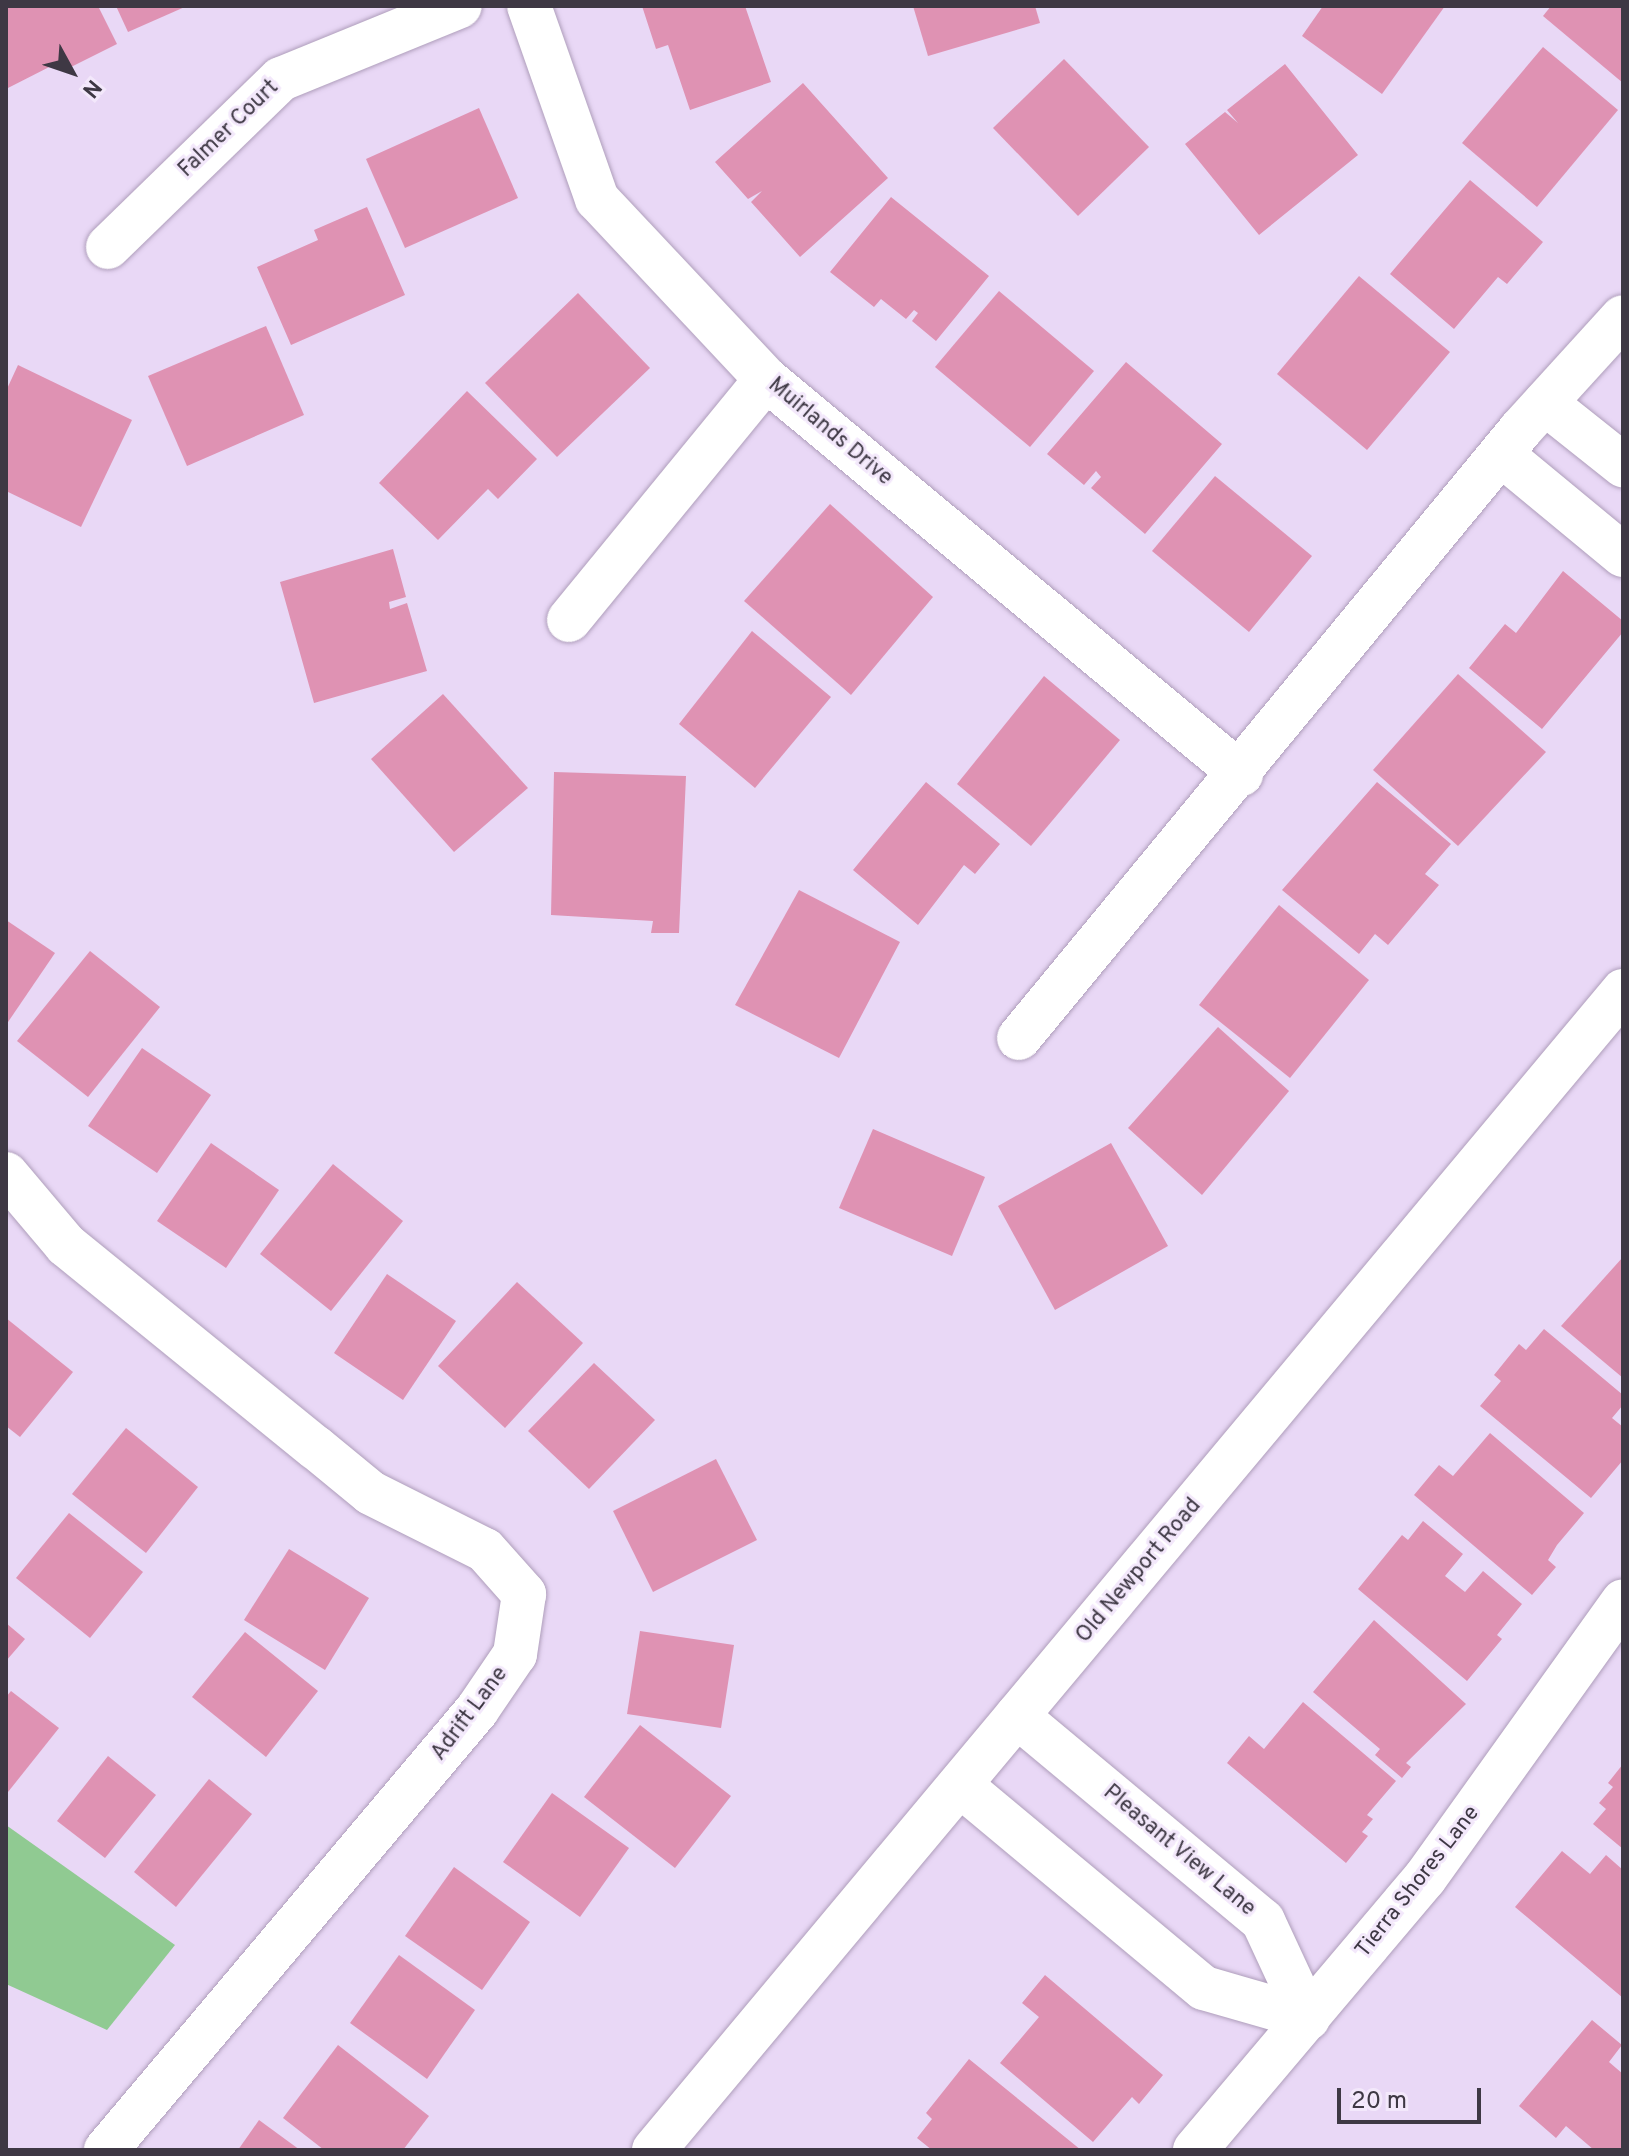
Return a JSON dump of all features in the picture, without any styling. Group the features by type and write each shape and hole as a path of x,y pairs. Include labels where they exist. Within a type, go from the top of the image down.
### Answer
{"street":[{"name":"Falmer Court","path":"108,247 281,79 460,6"},
{"name":"Muirlands Drive","path":"529,6 597,199 766,379 1241,774"},
{"path":"1019,1038 1241,774 1545,403 1623,317"},
{"path":"569,620 766,379"},
{"path":"1545,403 1623,465"},
{"path":"1502,455 1623,555"},
{"name":"Old Newport Road","path":"654,2150 1623,991"},
{"name":"Adrift Lane","path":"6,1174 66,1245 360,1484 485,1550 524,1594 515,1654 477,1710 106,2150"},
{"name":"Tierra Shores Lane","path":"1195,2150 1434,1867 1623,1601"},
{"name":"Pleasant View Lane","path":"1017,1716 1263,1921 1308,2018"},
{"path":"960,1785 1204,1988 1308,2018"}],"green space":[{"path":"6,1825 175,1945 107,2030 6,1984"}],"building":[{"path":"6,6 98,6 117,44 67,69 63,60 6,89"},
{"path":"116,6 187,6 128,32"},
{"path":"642,6 745,6 771,82 690,110 668,45 656,49"},
{"path":"913,6 1035,6 1040,23 928,56"},
{"path":"1323,6 1445,6 1382,94 1302,36"},
{"path":"1551,6 1623,6 1623,83 1543,16"},
{"path":"1543,47 1618,110 1537,207 1462,143"},
{"path":"1064,59 1149,147 1078,216 993,128"},
{"path":"1285,64 1358,155 1259,235 1185,144 1225,112 1238,123 1227,110"},
{"path":"803,83 888,178 800,257 751,202 762,191 748,199 715,162"},
{"path":"479,108 518,198 405,248 366,159"},
{"path":"1470,180 1543,242 1507,284 1498,277 1454,329 1390,274"},
{"path":"891,197 989,276 936,341 912,321 918,313 914,310 906,319 881,299 874,307 830,272"},
{"path":"367,207 405,295 291,345 257,267 318,240 314,230"},
{"path":"1359,276 1450,352 1367,450 1277,374"},
{"path":"999,291 1094,371 1030,447 935,367"},
{"path":"578,293 650,368 557,457 485,383"},
{"path":"266,326 304,415 187,466 148,376"},
{"path":"1126,362 1222,444 1145,534 1091,488 1101,477 1096,471 1084,485 1047,454"},
{"path":"18,365 132,420 81,527 6,491 6,391"},
{"path":"467,391 537,459 498,499 488,489 438,540 379,483"},
{"path":"1215,476 1312,556 1249,632 1152,551"},
{"path":"830,504 933,597 851,695 744,601"},
{"path":"393,549 406,597 389,602 390,609 407,603 427,671 314,703 280,582"},
{"path":"1563,571 1623,621 1623,632 1542,729 1469,668 1505,624 1516,633"},
{"path":"752,631 831,697 755,788 679,724"},
{"path":"1458,674 1546,752 1458,846 1373,770"},
{"path":"1044,676 1120,740 1031,846 957,784"},
{"path":"443,694 528,788 454,852 371,759"},
{"path":"554,772 686,776 679,933 651,933 653,921 551,915"},
{"path":"926,782 1000,844 975,874 964,865 918,925 853,870"},
{"path":"1377,782 1451,844 1425,874 1439,885 1388,945 1375,934 1359,954 1282,890"},
{"path":"799,890 900,942 839,1058 735,1005"},
{"path":"1279,905 1369,980 1290,1078 1199,1005"},
{"path":"6,920 55,953 6,1025"},
{"path":"90,951 160,1007 88,1097 17,1041"},
{"path":"1218,1027 1289,1091 1202,1195 1128,1128"},
{"path":"142,1048 211,1095 157,1173 88,1126"},
{"path":"873,1129 985,1177 952,1256 839,1208"},
{"path":"211,1143 279,1190 226,1268 157,1221"},
{"path":"1111,1143 1168,1246 1055,1310 998,1206"},
{"path":"333,1164 403,1221 331,1311 260,1254"},
{"path":"1623,1257 1623,1378 1561,1326"},
{"path":"387,1274 456,1321 403,1400 334,1353"},
{"path":"517,1282 583,1343 505,1428 438,1366"},
{"path":"6,1318 73,1372 20,1437 6,1426"},
{"path":"1544,1329 1623,1395 1623,1405 1612,1418 1623,1427 1623,1460 1591,1498 1480,1406 1501,1381 1494,1375 1519,1344 1526,1350"},
{"path":"594,1363 655,1420 589,1489 528,1431"},
{"path":"126,1428 198,1487 146,1553 72,1494"},
{"path":"1490,1433 1584,1513 1557,1545 1548,1560 1556,1567 1532,1595 1414,1495 1439,1465 1453,1476"},
{"path":"716,1459 757,1540 653,1592 613,1511"},
{"path":"69,1513 143,1572 90,1638 16,1578"},
{"path":"1423,1521 1463,1554 1445,1576 1465,1592 1483,1571 1522,1604 1497,1635 1502,1639 1467,1681 1358,1589 1402,1535 1408,1540"},
{"path":"289,1549 369,1598 325,1670 244,1620"},
{"path":"1374,1620 1466,1704 1406,1763 1411,1767 1402,1778 1375,1755 1380,1749 1313,1692"},
{"path":"6,1623 25,1639 6,1661"},
{"path":"640,1631 734,1645 721,1728 627,1714"},
{"path":"245,1632 318,1691 266,1757 192,1697"},
{"path":"11,1691 59,1728 8,1792 6,1697"},
{"path":"1303,1702 1396,1781 1367,1815 1373,1819 1362,1832 1368,1836 1346,1863 1227,1763 1249,1736 1264,1749"},
{"path":"640,1725 731,1796 675,1868 584,1797"},
{"path":"108,1756 156,1795 105,1858 57,1821"},
{"path":"1623,1764 1623,1849 1593,1824 1606,1809 1599,1803 1613,1787 1608,1783"},
{"path":"209,1779 252,1814 176,1907 134,1872"},
{"path":"552,1793 629,1848 580,1917 503,1862"},
{"path":"1562,1851 1590,1874 1606,1855 1623,1870 1623,1998 1515,1907"},
{"path":"454,1867 530,1922 482,1990 405,1936"},
{"path":"399,1955 475,2010 427,2079 350,2023"},
{"path":"1045,1975 1163,2075 1139,2104 1132,2097 1093,2142 1000,2063 1039,2017 1022,2003"},
{"path":"1592,2020 1622,2045 1609,2062 1623,2074 1623,2150 1594,2150 1566,2126 1556,2138 1519,2106"},
{"path":"338,2045 429,2116 403,2150 324,2150 283,2118"},
{"path":"969,2059 1081,2150 932,2150 917,2138 932,2119 926,2113"},
{"path":"259,2120 300,2150 238,2150"}]}
